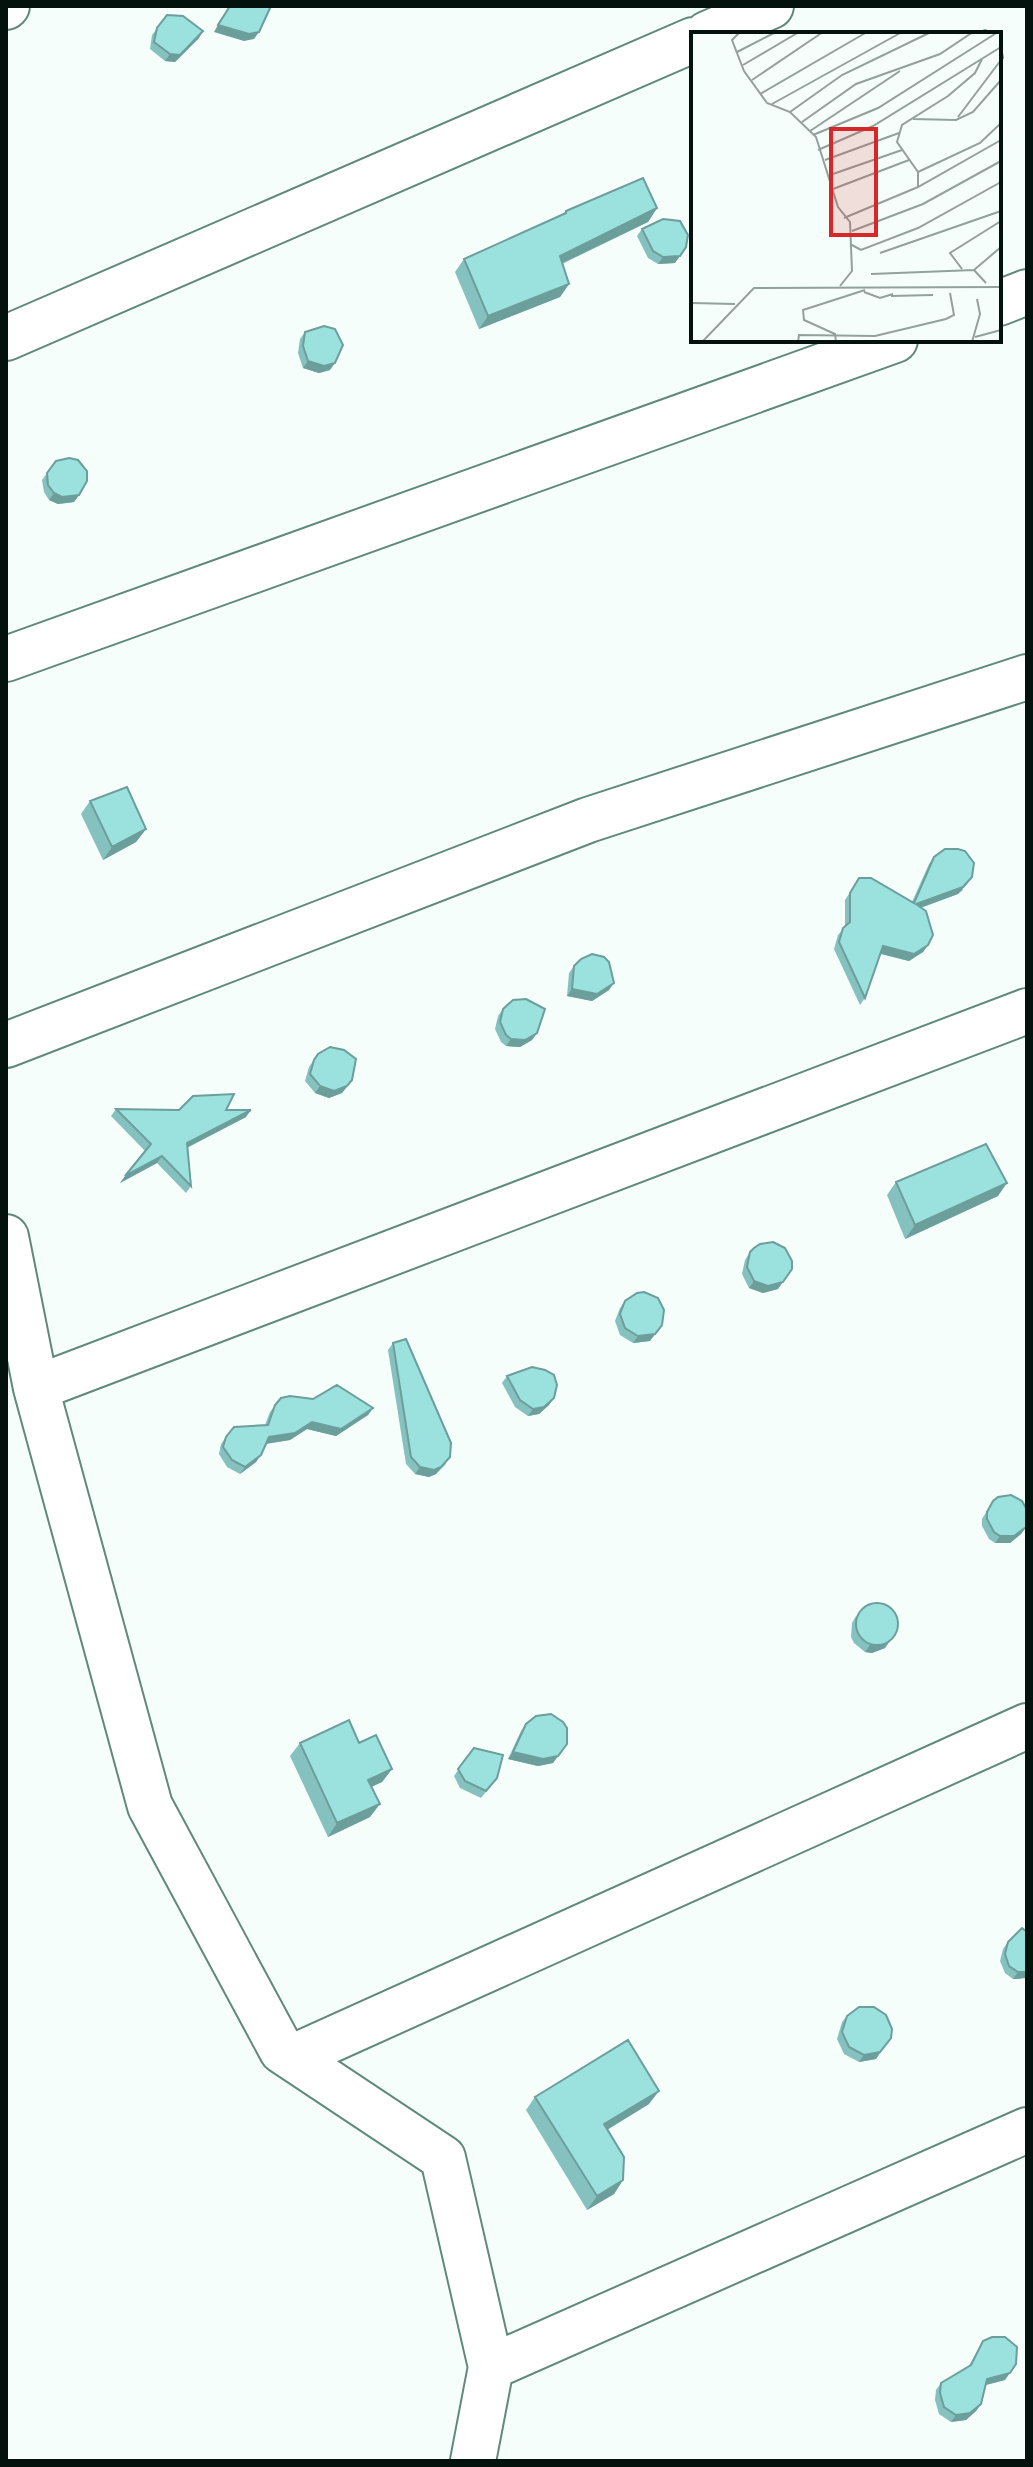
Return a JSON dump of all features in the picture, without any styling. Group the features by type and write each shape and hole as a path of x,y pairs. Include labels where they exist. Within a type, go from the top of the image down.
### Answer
{"street":[{"path":"712,32 771,6"},
{"path":"6,338 691,41"},
{"path":"1001,302 1027,292"},
{"path":"6,659 889,342"},
{"path":"6,1045 588,820 1027,677"},
{"path":"36,1388 1027,1011"},
{"path":"6,1237 36,1388 150,1806 282,2051 443,2158 491,2367 473,2461"},
{"path":"293,2057 1027,1726"},
{"path":"491,2367 1027,2130"}],"building":[{"path":"230,6 271,6 259,32 249,34 218,25"},
{"path":"167,15 183,16 203,31 180,55 170,54 154,42 157,28"},
{"path":"643,178 657,208 560,256 569,284 488,316 464,259"},
{"path":"663,219 680,221 688,235 686,247 680,256 663,257 653,251 642,229"},
{"path":"324,326 335,329 343,345 335,363 324,366 308,361 303,346 305,332"},
{"path":"69,458 78,460 87,471 87,481 79,495 62,497 48,485 47,473 56,461"},
{"path":"127,787 146,829 112,847 90,801"},
{"path":"945,849 965,851 974,863 972,877 963,887 916,904 926,911 933,935 928,945 914,954 883,946 865,998 839,942 843,928 850,922 850,893 859,878 871,878 914,903 934,857"},
{"path":"592,954 609,962 614,983 597,994 572,989 574,966"},
{"path":"526,999 545,1009 537,1033 525,1040 511,1039 500,1022 503,1009 513,1000"},
{"path":"330,1047 344,1050 356,1059 352,1080 347,1086 334,1091 320,1086 310,1074 318,1054"},
{"path":"234,1094 226,1110 251,1110 187,1143 191,1186 162,1156 125,1176 151,1144 116,1109 179,1110 193,1096"},
{"path":"986,1144 1007,1183 915,1225 896,1182"},
{"path":"773,1242 785,1248 792,1261 792,1269 783,1282 768,1286 754,1281 747,1267 754,1248"},
{"path":"644,1292 658,1298 664,1310 662,1325 655,1334 638,1336 625,1328 620,1314 625,1301"},
{"path":"406,1339 451,1443 450,1457 434,1470 420,1467 411,1457 393,1343"},
{"path":"532,1367 554,1375 557,1385 554,1398 544,1407 533,1409 520,1400 507,1376"},
{"path":"337,1385 373,1408 341,1429 312,1422 295,1433 269,1437 261,1455 245,1467 232,1460 223,1447 234,1427 268,1425 281,1398 313,1399"},
{"path":"1011,1495 1022,1501 1027,1510 1026,1527 1014,1536 1000,1536 994,1532 987,1512 998,1497"},
{"path":"877,1603 892,1609 898,1624 892,1639 877,1645 862,1639 856,1624 862,1609"},
{"path":"551,1714 567,1728 567,1744 558,1756 543,1759 513,1752 526,1724 536,1716"},
{"path":"349,1720 359,1743 376,1735 392,1769 368,1780 380,1804 337,1823 300,1743"},
{"path":"474,1748 503,1755 497,1778 486,1791 465,1781 458,1769"},
{"path":"1022,1928 1027,1932 1026,1972 1018,1972 1009,1966 1005,1954 1008,1942"},
{"path":"859,2007 874,2007 886,2015 892,2029 891,2038 880,2052 864,2055 849,2047 842,2032 847,2016"},
{"path":"628,2040 659,2091 604,2124 624,2157 623,2180 597,2196 535,2097"},
{"path":"1005,2337 1017,2347 1016,2364 1010,2373 987,2379 981,2404 970,2413 956,2415 944,2407 941,2383 971,2365 983,2341"}]}
